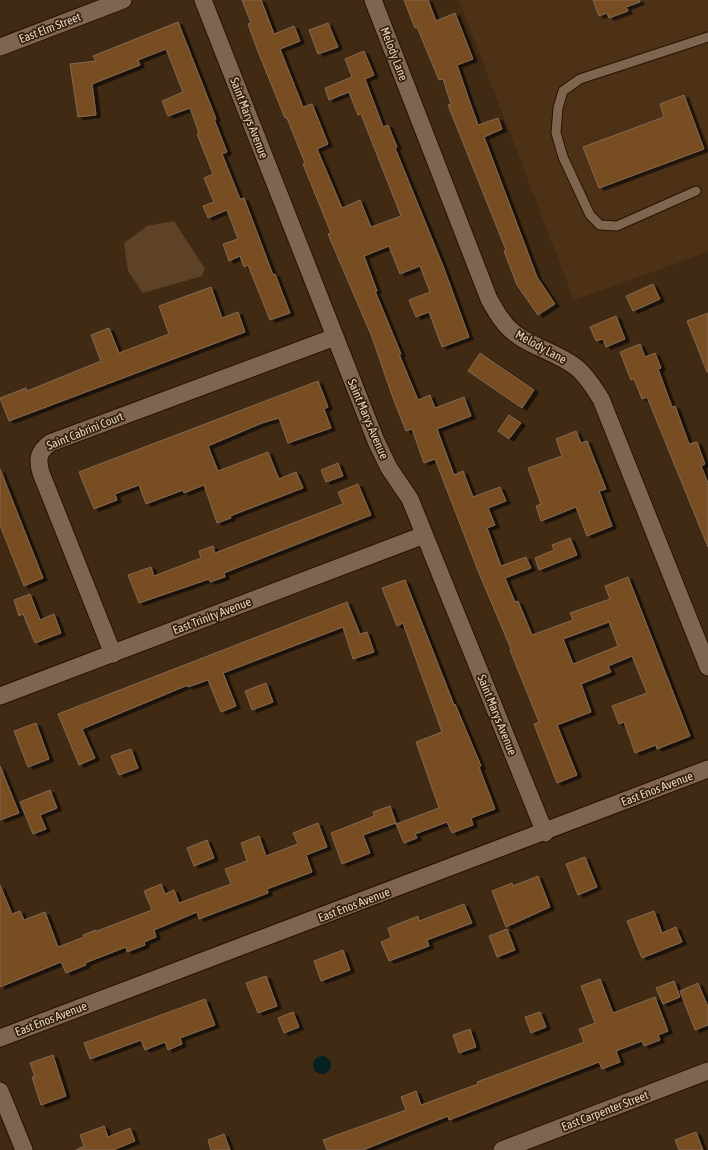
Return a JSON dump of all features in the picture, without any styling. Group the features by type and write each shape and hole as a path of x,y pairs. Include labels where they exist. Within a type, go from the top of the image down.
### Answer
{"street":[{"name":"East Elm Street","path":"0,47 123,0"},
{"name":"Saint Marys Avenue","path":"203,0 376,441 389,468 410,499 545,832"},
{"name":"Melody Lane","path":"373,0 489,299 502,321 516,334 578,368 590,382 601,400 708,667"},
{"name":"Saint Cabrini Court","path":"113,654 41,473 38,460 42,448 50,443 335,337"},
{"name":"East Trinity Avenue","path":"0,696 424,535"},
{"name":"East Enos Avenue","path":"0,1038 708,769"},
{"name":"East Carpenter Street","path":"502,1150 708,1071"},
{"path":"0,1091 24,1150"}],"lane":[{"path":"696,191 617,226 600,224 590,215 563,157 556,133 558,108 563,91 580,79 708,38"}],"shaded area":[{"path":"459,0 708,0 708,252 574,300"},
{"path":"174,221 205,269 202,276 143,293 128,271 124,243 147,226"}],"water":[{"path":"322,1056 328,1059 331,1065 328,1071 322,1074 316,1071 313,1065 316,1059"}],"building":[{"path":"242,0 261,0 274,34 294,26 300,41 280,49 303,107 312,104 328,144 317,149 342,208 360,200 371,227 401,216 361,114 358,115 349,92 329,100 325,88 352,77 345,59 364,51 374,75 365,79 383,127 388,125 397,147 395,148 443,266 469,337 442,347 429,312 416,317 409,300 430,292 420,266 400,274 389,246 364,256 377,291 375,291 418,400 430,395 435,408 464,397 471,416 437,429 454,475 463,471 473,497 500,487 506,501 488,508 495,525 487,528 501,566 526,557 531,568 505,578 515,602 518,601 532,635 573,620 570,613 610,599 605,586 628,577 690,736 657,749 656,745 635,753 624,722 619,724 612,706 647,693 632,656 608,666 611,672 581,684 591,712 557,725 577,775 557,783 534,724 539,722 435,459 424,463 412,429 406,431 372,337 328,234 331,233 303,164 305,163 257,49 248,24 251,23","holes":["609,622 618,646 573,664 563,639"]},
{"path":"404,0 428,0 436,21 455,13 473,59 457,65 469,100 478,125 498,118 502,129 484,137 537,277 555,304 538,315 517,285 504,251 506,250 448,105 451,104 443,79 439,80"},
{"path":"593,0 639,0 640,2 626,7 628,11 609,18 607,13 599,16"},
{"path":"178,22 216,119 214,119 227,152 222,154 240,199 244,198 273,275 275,274 290,313 270,320 248,265 244,267 240,256 229,261 223,244 238,239 227,210 208,218 203,206 214,202 204,178 213,174 197,134 199,133 190,108 168,116 162,101 183,92 166,49 138,60 140,65 92,84 96,115 78,117 70,64 96,61 93,56"},
{"path":"328,23 338,47 318,54 309,30"},
{"path":"684,95 704,149 599,188 583,147 664,117 660,104"},
{"path":"653,284 660,299 633,311 626,296"},
{"path":"211,287 222,318 238,312 245,332 9,421 0,398 26,388 27,391 101,361 91,335 109,328 119,353 169,334 159,306"},
{"path":"708,313 708,372 707,372 687,321"},
{"path":"616,316 625,339 606,347 603,339 596,341 590,327"},
{"path":"640,344 645,357 655,353 661,368 658,369 672,407 675,406 689,444 697,442 705,464 701,466 708,483 708,547 647,397 642,399 634,379 631,380 620,352"},
{"path":"480,353 534,390 522,408 468,371"},
{"path":"318,381 328,407 324,409 331,428 288,443 279,418 262,423 208,446 218,471 268,452 279,479 296,472 303,488 230,516 231,518 217,523 204,485 184,493 183,490 146,504 139,485 115,494 117,500 94,509 79,472"},
{"path":"509,415 521,423 509,439 498,431"},
{"path":"576,431 581,443 587,441 606,489 599,491 612,526 587,536 576,507 541,521 536,506 541,504 528,468 562,456 556,439"},
{"path":"338,463 343,476 326,482 321,470"},
{"path":"0,469 43,578 24,586 0,525"},
{"path":"358,484 371,515 224,573 225,577 210,582 209,579 139,603 128,575 151,567 154,576 201,558 199,551 213,546 215,553 343,504 338,492"},
{"path":"570,538 577,555 539,570 535,558 554,550 552,545"},
{"path":"405,580 454,705 455,704 481,766 479,767 495,809 471,818 473,825 452,833 447,822 415,834 417,838 404,843 396,824 439,808 416,742 442,732 403,623 397,626 382,588"},
{"path":"30,594 40,620 54,614 61,633 35,643 23,614 19,616 14,600"},
{"path":"347,602 360,634 367,632 374,652 353,659 343,627 223,673 236,706 221,712 208,680 188,687 188,685 82,729 95,758 79,765 58,714"},
{"path":"266,683 273,702 252,710 245,691"},
{"path":"36,723 49,759 28,767 14,731"},
{"path":"131,749 138,768 119,775 111,756"},
{"path":"0,766 19,813 0,820"},
{"path":"50,790 57,808 40,815 46,829 33,834 20,802"},
{"path":"390,806 396,823 363,835 370,853 342,864 331,833 374,816 373,812"},
{"path":"318,823 327,847 306,855 312,872 267,889 268,893 199,919 197,912 154,930 156,937 144,942 145,945 127,952 126,947 85,963 86,965 66,973 61,962 0,987 0,885 12,914 20,911 24,920 45,912 58,947 84,937 83,935 152,910 144,891 161,884 165,894 174,890 179,903 231,884 225,869 247,861 241,843 259,836 266,856 298,844 293,833"},
{"path":"207,840 214,858 194,866 187,848"},
{"path":"585,857 597,887 578,895 566,864"},
{"path":"538,876 550,907 506,927 492,891 512,883 513,886"},
{"path":"464,904 472,923 427,940 429,946 389,961 381,942 391,938 388,928 418,916 419,921"},
{"path":"654,911 662,933 676,927 682,942 642,958 627,921"},
{"path":"507,929 515,950 497,957 489,936"},
{"path":"343,950 350,970 321,981 314,961"},
{"path":"266,976 277,1006 258,1013 246,983"},
{"path":"600,979 613,1013 655,997 668,1031 658,1035 660,1040 644,1046 642,1041 616,1051 620,1062 602,1069 599,1062 449,1120 448,1116 363,1150 327,1150 323,1140 406,1110 401,1097 416,1091 421,1105 478,1084 477,1082 584,1042 579,1029 595,1023 581,986"},
{"path":"674,981 680,997 663,1004 656,988"},
{"path":"698,983 708,1007 708,1025 695,1030 680,991"},
{"path":"205,999 215,1025 180,1038 182,1044 168,1050 165,1042 145,1050 141,1040 90,1059 84,1043"},
{"path":"293,1012 299,1027 284,1033 278,1018"},
{"path":"540,1012 546,1027 531,1033 525,1017"},
{"path":"470,1029 476,1047 459,1053 453,1035"},
{"path":"53,1055 66,1096 41,1105 32,1077 35,1077 30,1063"},
{"path":"104,1126 108,1137 130,1128 135,1141 113,1150 76,1150 84,1146 80,1135"},
{"path":"696,1132 703,1150 679,1150 675,1140"},
{"path":"224,1134 230,1150 211,1150 208,1140"}]}
